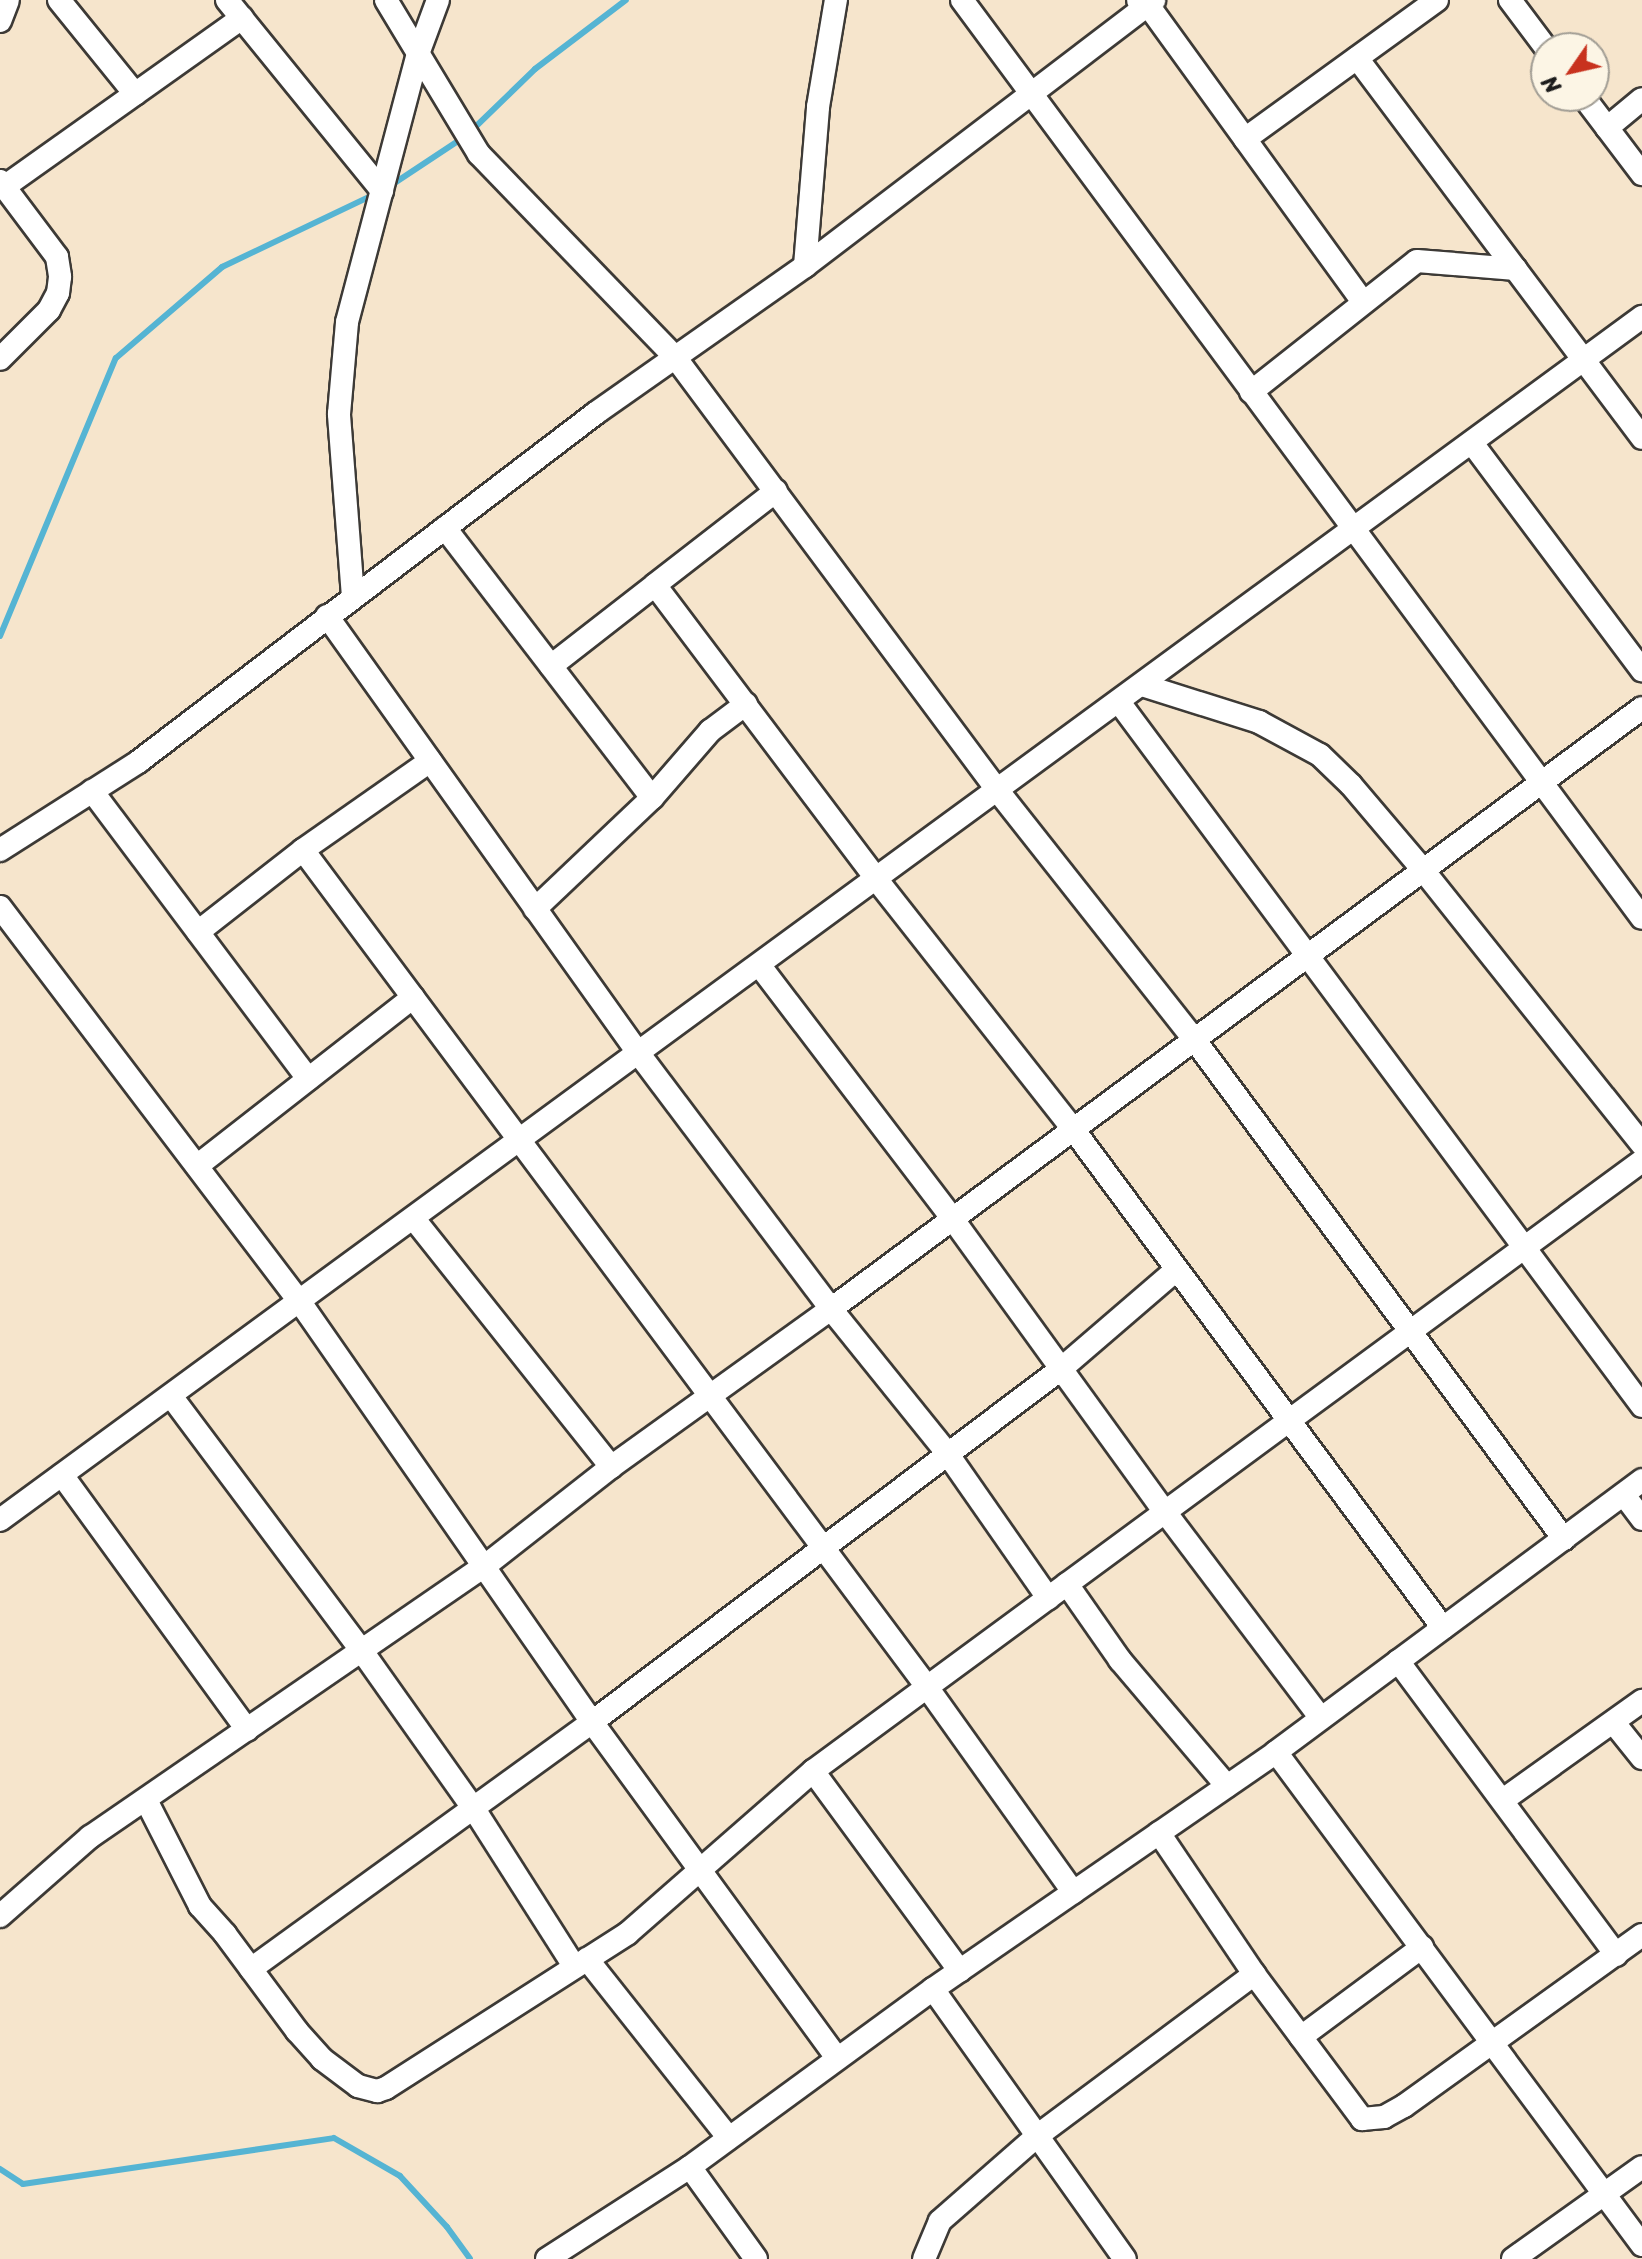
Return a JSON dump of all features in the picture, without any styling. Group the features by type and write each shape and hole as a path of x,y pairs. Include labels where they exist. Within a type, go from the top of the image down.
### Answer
{"street":[{"path":"0,21 8,0"},
{"path":"59,0 135,94"},
{"path":"227,0 382,191"},
{"path":"386,0 479,154 675,357 998,791 1194,1039 1564,1539"},
{"path":"353,597 339,414 347,322 418,54 438,0"},
{"path":"805,266 818,107 836,0"},
{"path":"962,0 1642,918"},
{"path":"1245,139 1437,0"},
{"path":"1510,0 1534,32"},
{"path":"0,850 138,762 445,528 675,357 805,266 1146,2 1362,301"},
{"path":"0,359 49,310 58,293 60,277 57,257 2,184 242,18"},
{"path":"1357,58 1642,438"},
{"path":"1607,128 1642,99"},
{"path":"1595,112 1642,174"},
{"path":"1251,392 1362,301 1422,260 1516,269"},
{"path":"0,1520 521,1142 1642,317"},
{"path":"1472,443 1642,670"},
{"path":"551,666 776,491"},
{"path":"445,528 652,798"},
{"path":"655,585 877,880 1073,1129 1443,1628"},
{"path":"327,616 639,1054 831,1309 947,1453 1048,1598"},
{"path":"1142,685 1259,722 1309,747 1351,785 1423,870 1642,1144"},
{"path":"1119,702 1527,1246 1642,1406"},
{"path":"535,909 652,798 710,731 746,704"},
{"path":"0,1916 90,1837 486,1565 611,1467 831,1309 1642,708"},
{"path":"198,932 303,850 430,761"},
{"path":"92,791 308,1079"},
{"path":"303,850 927,1687 1073,1892"},
{"path":"0,907 300,1302 486,1565 592,1722 837,2058"},
{"path":"760,966 952,1218 1165,1512 1321,1718"},
{"path":"197,1166 413,997"},
{"path":"146,1800 200,1906 297,2031 322,2059 358,2086 377,2091 628,1933 813,1771 1642,1161"},
{"path":"414,1219 611,1467"},
{"path":"251,1969 592,1722 1061,1369 1176,1270"},
{"path":"171,1396 362,1651 580,1963 729,2138"},
{"path":"62,1475 247,1730"},
{"path":"550,2258 690,2167 933,1989 1276,1752 1642,1480"},
{"path":"1624,1495 1642,1519"},
{"path":"1067,1584 1120,1660 1227,1786"},
{"path":"1398,1661 1616,1955"},
{"path":"1503,1800 1642,1701"},
{"path":"1614,1723 1642,1758"},
{"path":"1276,1752 1642,2245"},
{"path":"813,1771 960,1971"},
{"path":"1159,1833 1254,1974 1362,2119 1384,2117 1404,2106 1495,2044 1642,1935"},
{"path":"1301,2037 1422,1947"},
{"path":"931,2255 940,2221 1037,2136 1254,1974"},
{"path":"933,1989 1125,2259"},
{"path":"690,2167 756,2259"},
{"path":"1513,2259 1642,2167"}],"waterway":[{"path":"390,186 467,135 535,69 626,0"},
{"path":"0,636 116,358 222,267 373,195"},
{"path":"0,2169 23,2184 334,2138 400,2176 447,2227 470,2259"}]}
